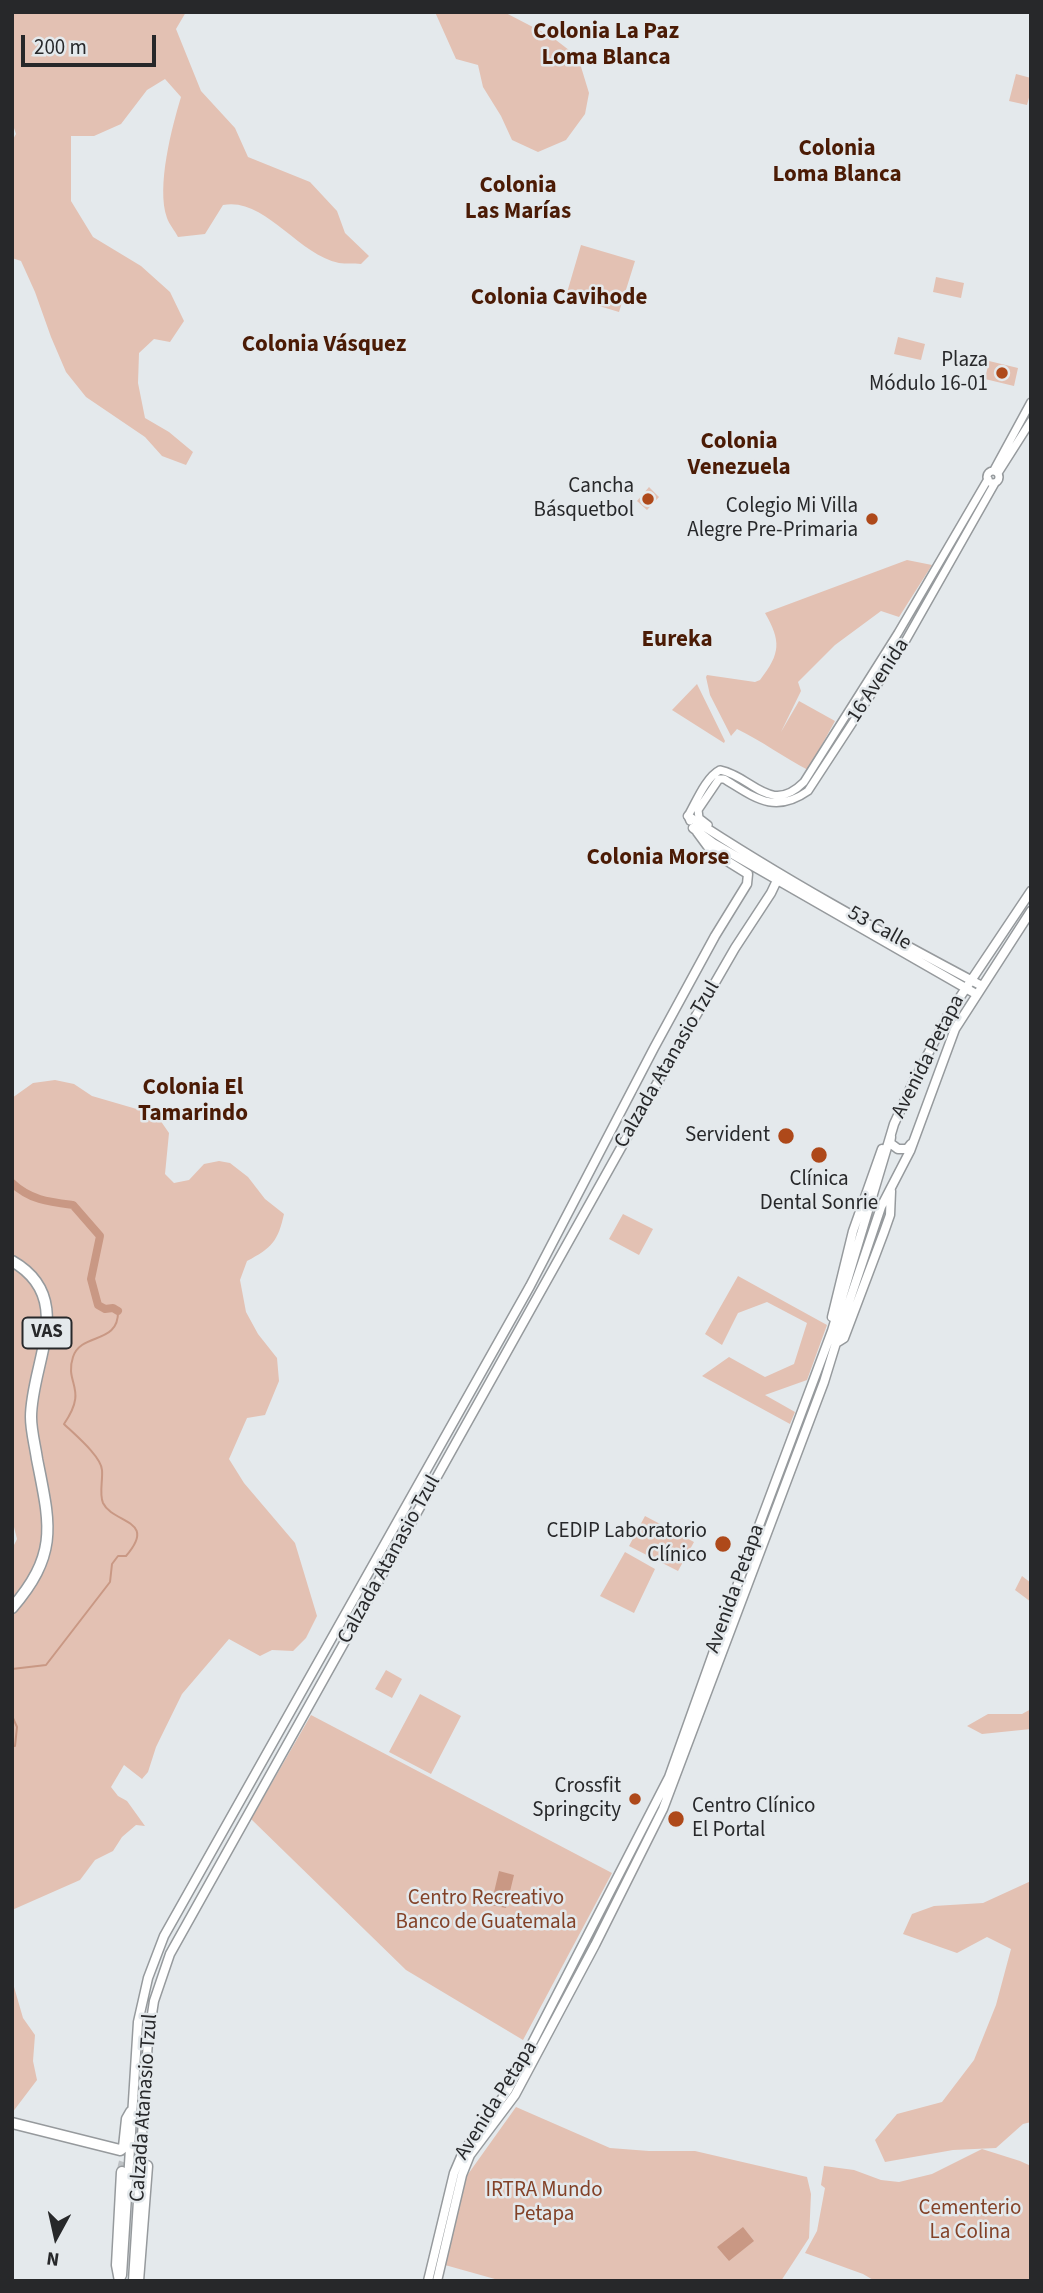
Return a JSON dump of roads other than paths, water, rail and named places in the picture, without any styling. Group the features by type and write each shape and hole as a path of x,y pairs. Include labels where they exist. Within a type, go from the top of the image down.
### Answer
{"highway":[{"name":"VAS","path":"12,1261 37,1284 47,1315 46,1345 28,1416"},
{"name":"VAS","path":"12,1268 30,1285 42,1314 41,1339 30,1385 28,1416 36,1470 46,1497 49,1528 46,1548 37,1569 27,1590 14,1603"},
{"path":"12,2121 120,2150 124,2147 127,2119 131,2112"},
{"path":"12,2121 113,2144"},
{"path":"136,2281 147,2166"},
{"path":"121,2281 117,2265 122,2172"}],"main road":[{"path":"996,472 1031,402"},
{"path":"996,472 1031,421"},
{"path":"991,481 1000,478 996,472"},
{"name":"16 Avenida","path":"991,481 947,570 902,647 808,791 792,800 771,804 717,776 720,770 729,772 770,795 779,796 797,789 816,764 991,481"},
{"path":"937,565 947,570"},
{"path":"688,816 717,776"},
{"path":"717,776 697,815 725,838 726,842"},
{"path":"688,816 695,830 773,874"},
{"path":"688,816 773,874"},
{"name":"Calzada Atanasio Tzul","path":"121,2281 138,2022 154,1959 164,1936 500,1339 715,936 749,880 746,872 709,848 695,830"},
{"name":"Calzada Atanasio Tzul","path":"136,2281 148,2040 154,2001 164,1966 192,1910 598,1189 730,957 771,894 773,874"},
{"name":"53 Calle","path":"773,874 801,894 968,983"},
{"name":"53 Calle","path":"773,874 979,990"},
{"path":"771,894 782,888 801,894"},
{"name":"Avenida Petapa","path":"437,2281 466,2164 515,2095 669,1777 832,1331 893,1127 948,1014 1031,891"},
{"name":"Avenida Petapa","path":"428,2281 458,2162 481,2125 508,2090 625,1887 672,1788 816,1406 880,1211 916,1135 958,1024 1031,911"},
{"path":"915,1079 921,1075 927,1076 931,1078 934,1086"},
{"path":"893,1127 890,1143 898,1149 907,1149 916,1135"},
{"path":"832,1331 837,1293 858,1214 873,1171 889,1137"},
{"path":"574,1204 598,1189"},
{"path":"832,1321 863,1212 869,1207"},
{"path":"836,1343 876,1240 883,1217 881,1211"},
{"path":"488,1345 500,1339 499,1325"},
{"path":"751,1547 761,1551"},
{"path":"298,1684 309,1678 307,1668"},
{"path":"669,1777 672,1788"}],"waterway":[{"path":"12,1183 33,1197 73,1205 100,1236 91,1279 98,1305 118,1311"},
{"path":"12,1669 46,1665 110,1582 112,1564 118,1556 126,1556 135,1544 135,1529 108,1510 103,1503 102,1474 97,1458 64,1424 75,1402 71,1374 73,1357 77,1349 84,1344 113,1329 118,1311"},
{"path":"12,1716 17,1727 15,1746 12,1746"}],"tunnel":[{"path":"122,2172 125,2158 137,2151"}],"place":[{"name":"Plaza Módulo 16-01","path":"1002,373"},
{"name":"Cancha Básquetbol","path":"648,499"},
{"name":"Colegio Mi Villa Alegre Pre-Primaria","path":"872,519"},
{"name":"Servident","path":"786,1136"},
{"name":"Clínica Dental Sonrie","path":"819,1155"},
{"name":"CEDIP Laboratorio Clínico","path":"723,1544"},
{"name":"Crossfit Springcity","path":"635,1799"},
{"name":"Centro Clínico El Portal","path":"676,1819"}],"district":[{"name":"Colonia La Paz Loma Blanca","path":"606,46"},
{"name":"Colonia Loma Blanca","path":"837,163"},
{"name":"Colonia Las Marías","path":"518,200"},
{"name":"Colonia Cavihode","path":"559,299"},
{"name":"Colonia Vásquez","path":"324,346"},
{"name":"Colonia Venezuela","path":"739,456"},
{"name":"Eureka","path":"677,641"},
{"name":"Colonia Morse","path":"658,859"},
{"name":"Colonia El Tamarindo","path":"193,1102"}],"park label":[{"name":"Centro Recreativo Banco de Guatemala","path":"486,1911"},
{"name":"IRTRA Mundo Petapa","path":"544,2203"},
{"name":"Cementerio La Colina","path":"970,2221"}]}
